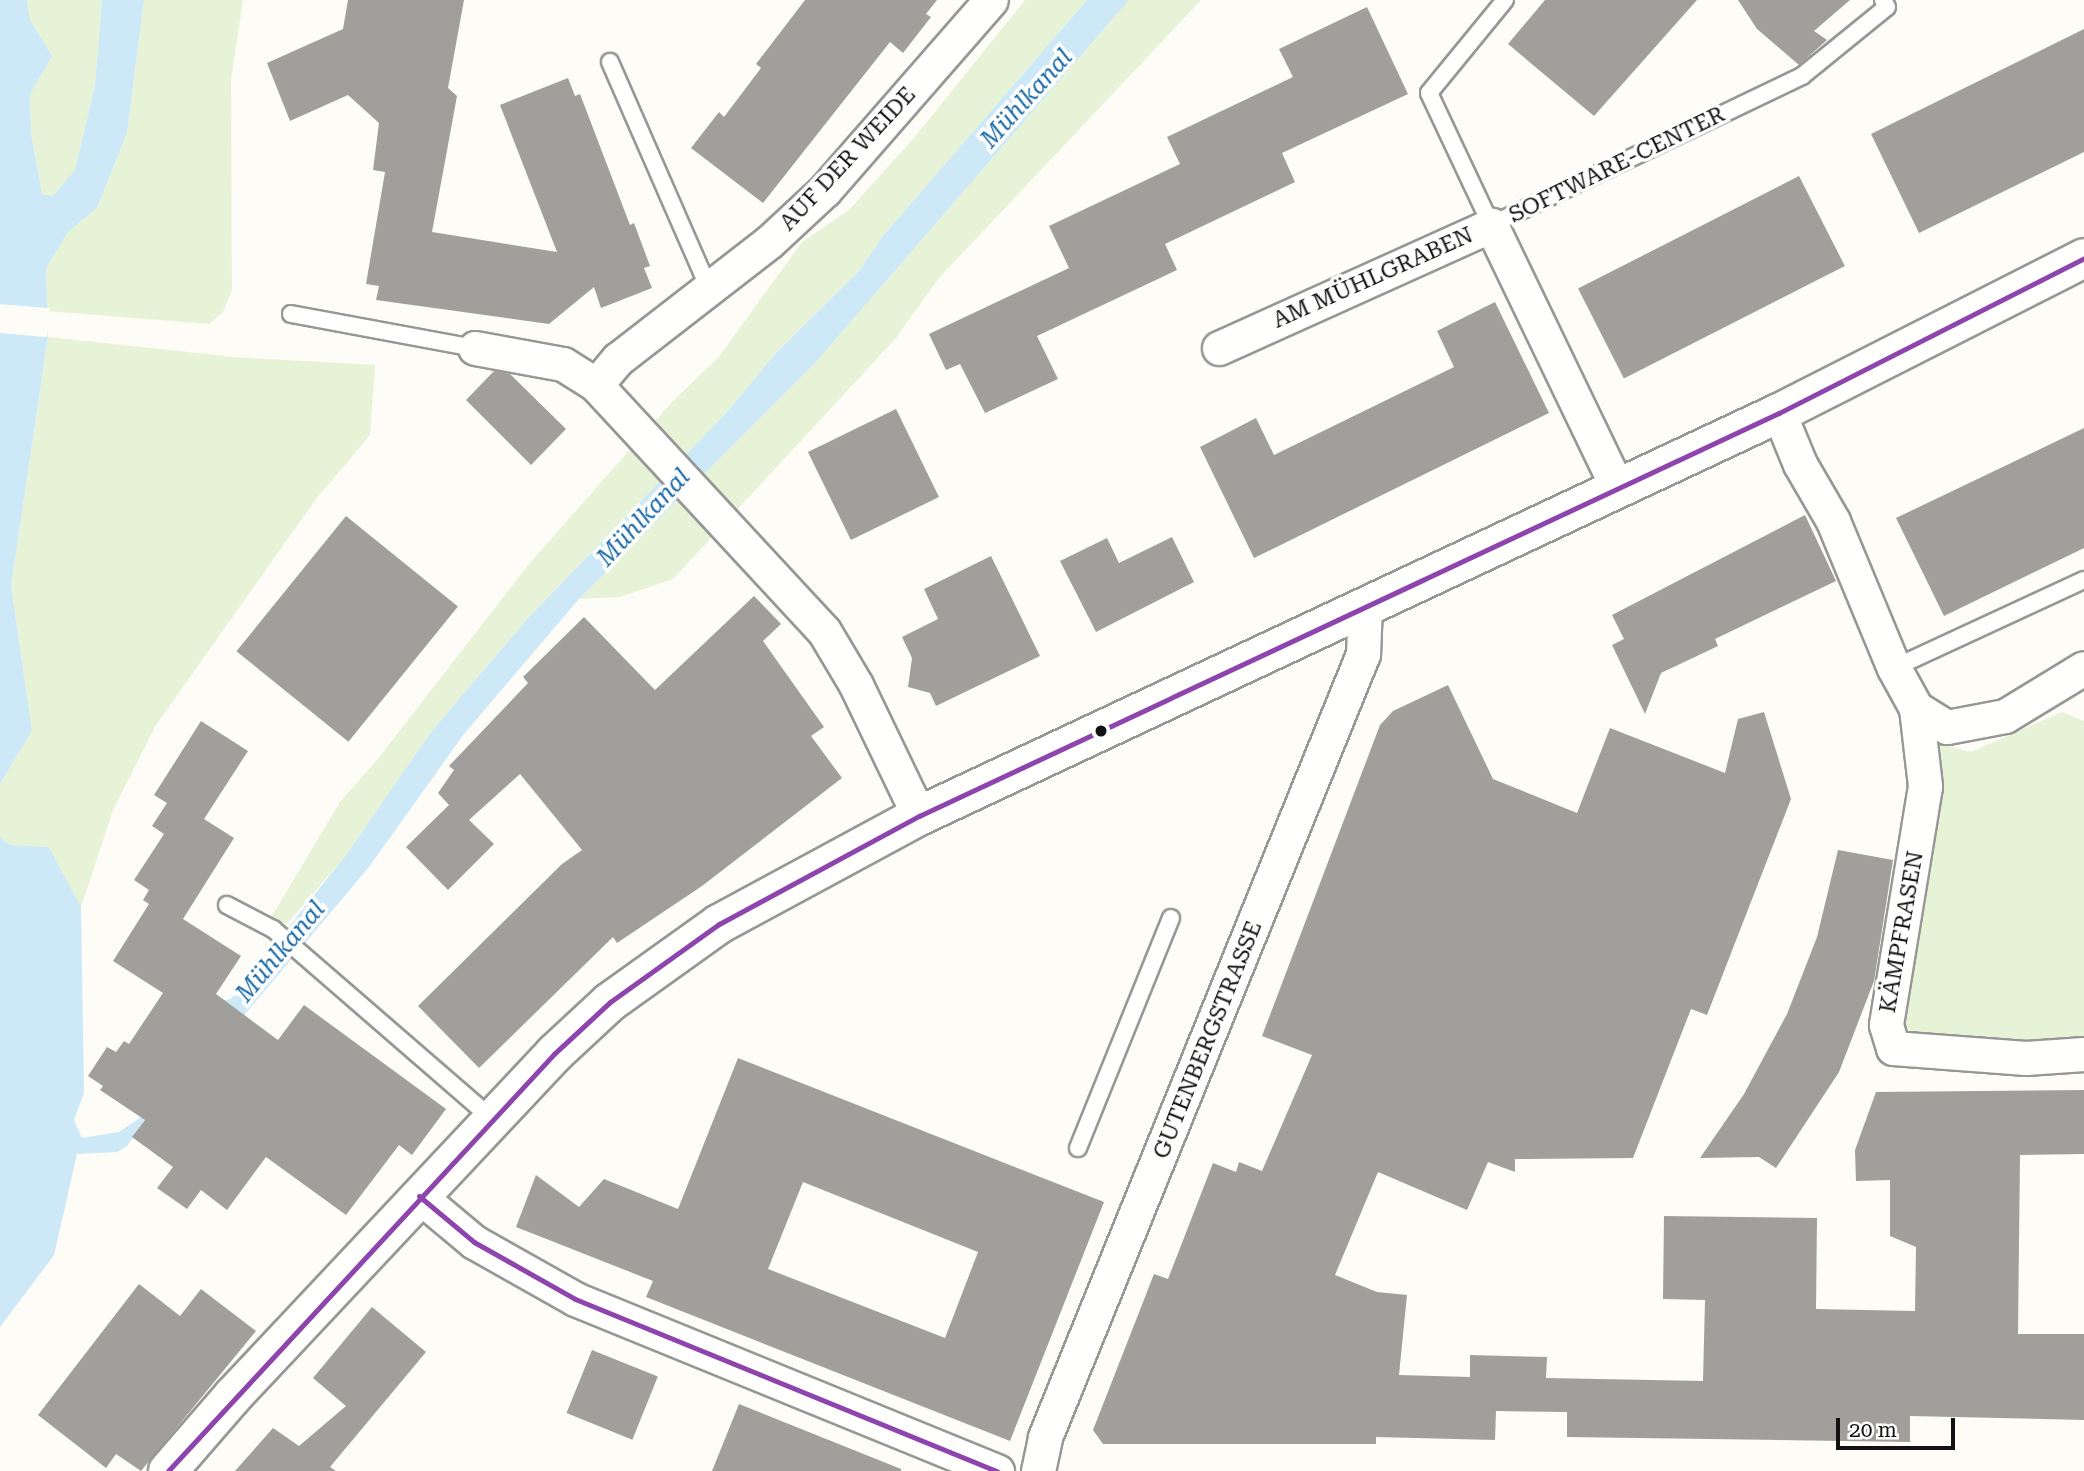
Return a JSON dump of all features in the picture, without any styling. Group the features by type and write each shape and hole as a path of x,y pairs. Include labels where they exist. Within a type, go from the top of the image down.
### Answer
{"street":[{"name":"AUF DER WEIDE","path":"596,385 618,359 769,242 825,190 991,0"},
{"name":"AM MÜHLGRABEN","path":"1219,348 1491,225 1617,488"},
{"path":"168,1471 496,1114 610,1002 719,924 919,816 1779,413 2084,258"},
{"path":"475,348 563,364 596,385 824,631 856,685 919,816"},
{"name":"KÄMPFRASEN","path":"1779,413 1800,464 1833,521 1894,668 1916,708 1925,786 1885,1025 1893,1048 2026,1058 2084,1054"},
{"name":"GUTENBERGSTRASSE","path":"1038,1471 1045,1437 1363,654 1365,607"},
{"name":"KÄMPFRASEN","path":"1916,708 1947,727 2005,716 2084,668"},
{"path":"419,1196 474,1242 575,1299 997,1471"}],"lane":[{"name":"SOFTWARE-CENTER","path":"1505,0 1429,93 1491,225 1802,76 1887,7 1883,0"},
{"path":"610,62 709,289"},
{"path":"291,314 475,348"},
{"path":"1894,668 2084,580"},
{"path":"227,905 272,929 496,1114"},
{"path":"1078,1148 1171,918"}],"green space":[{"path":"27,0 102,0 95,85 75,170 53,196 42,194 31,133 30,95 52,56 30,20"},
{"path":"144,0 243,0 231,80 232,290 223,312 209,324 47,311 46,268 68,232 97,208 127,133"},
{"path":"1025,0 1087,0 883,236 859,271 776,353 727,412 529,617 431,732 346,855 287,924 273,921 272,916 340,802 377,760 529,564 673,401 718,358 802,242 849,210 914,138"},
{"path":"1129,0 1201,0 939,278 895,339 673,579 620,597 579,599 816,362"},
{"path":"48,337 234,357 375,365 370,435 316,499 156,725 113,810 81,907 49,847 10,845 0,837 0,784 32,729 11,586"},
{"path":"2062,712 2084,721 2084,1038 2033,1047 1925,1041 1892,1017 1939,802 1930,741 1971,752"}],"water":[{"path":"0,0 27,0 30,20 52,56 30,95 31,133 42,194 53,196 75,170 95,85 102,0 144,0 127,133 97,208 68,232 46,268 48,337 11,586 32,730 0,784"},
{"name":"Mühlkanal","path":"1087,0 1129,0 816,362 579,599 464,734 369,867 235,1026 220,1001 231,999 346,855 431,732 529,617 727,412 776,353 859,271 883,236"},
{"path":"0,837 10,845 49,847 81,907 84,1093 74,1120 82,1138 119,1132 141,1117 145,1119 127,1146 117,1152 77,1154 54,1255 0,1327"}],"pier":[{"path":"0,304 50,308 47,337 0,333"}],"building":[{"path":"348,0 464,0 448,88 457,96 432,232 557,252 500,105 568,78 575,96 580,94 630,225 634,223 650,266 644,268 652,288 601,308 594,287 549,324 376,300 379,286 366,284 385,172 373,170 379,123 348,95 290,121 267,63 343,29"},
{"path":"805,0 937,0 926,14 931,17 903,53 890,42 763,203 691,148 719,112 724,117 761,68 756,64"},
{"path":"1545,0 1697,0 1594,116 1508,44"},
{"path":"1738,0 1850,0 1814,31 1827,40 1799,65 1757,29"},
{"path":"1367,7 1408,94 1282,153 1295,182 1165,244 1177,270 1037,336 1058,379 985,413 960,364 946,370 929,334 1069,268 1049,226 1180,164 1167,137 1293,77 1279,49"},
{"path":"2084,29 2084,152 1919,233 1871,134"},
{"path":"1799,176 1845,266 1624,379 1578,289"},
{"path":"1495,302 1549,413 1254,558 1200,447 1256,418 1274,455 1454,367 1437,331"},
{"path":"494,371 510,374 566,429 531,465 466,400"},
{"path":"896,409 939,497 851,540 808,452"},
{"path":"2084,428 2084,548 1944,616 1896,518"},
{"path":"1805,515 1836,581 1715,639 1718,646 1661,673 1645,714 1612,645 1624,639 1612,615"},
{"path":"346,516 458,607 348,742 236,651"},
{"path":"1172,537 1194,582 1096,632 1060,561 1107,538 1119,563"},
{"path":"991,556 1040,656 936,706 930,693 908,687 912,658 902,637 938,619 924,589"},
{"path":"754,596 781,624 763,641 824,727 811,736 842,778 702,886 617,943 613,937 479,1068 418,1006 562,864 582,850 520,774 469,820 494,844 448,890 406,847 449,805 438,793 454,770 449,766 528,683 523,677 584,617 655,690"},
{"path":"1448,685 1493,779 1577,813 1610,728 1725,773 1738,719 1764,712 1791,799 1707,1015 1691,1009 1633,1158 1515,1159 1515,1172 1488,1162 1467,1210 1378,1172 1335,1275 1377,1292 1407,1295 1399,1375 1470,1377 1470,1355 1547,1357 1546,1378 1703,1381 1705,1300 1663,1299 1664,1216 1817,1218 1816,1309 1915,1311 1916,1247 1890,1236 1890,1180 1856,1181 1855,1150 1876,1092 2084,1090 2084,1154 2020,1155 2018,1334 2084,1334 2084,1420 1910,1416 1910,1442 1567,1437 1567,1412 1496,1411 1495,1440 1376,1437 1376,1444 1103,1444 1093,1430 1154,1274 1168,1279 1213,1163 1236,1172 1239,1162 1262,1171 1312,1055 1262,1036 1380,725 1393,711"},
{"path":"201,721 248,751 204,819 234,838 183,919 241,956 216,994 278,1040 304,1005 446,1109 412,1155 399,1145 346,1215 266,1157 227,1210 201,1190 187,1209 157,1188 173,1167 132,1137 145,1120 100,1090 103,1086 88,1076 107,1047 116,1052 124,1041 129,1044 163,993 113,961 149,904 143,900 149,890 134,880 164,834 152,826 167,803 154,795"},
{"path":"1838,850 1893,860 1874,981 1839,1072 1776,1168 1759,1157 1700,1158 1744,1094 1787,1014 1817,937"},
{"path":"738,1058 1104,1202 1010,1441 646,1297 653,1281 516,1227 536,1175 579,1207 604,1179 678,1209","holes":["803,1182 978,1252 945,1338 768,1269"]},
{"path":"139,1284 180,1316 201,1289 256,1331 141,1471 116,1454 106,1468 38,1415"},
{"path":"372,1307 426,1352 330,1467 336,1471 235,1471 273,1428 299,1446 346,1406 313,1378"},
{"path":"592,1350 658,1377 632,1440 567,1413"},
{"path":"739,1404 901,1469 901,1471 712,1471"}],"transit line":[{"path":"168,1471 554,1054 610,1002 719,924 919,816 1779,413 2084,258"},
{"path":"419,1196 474,1242 575,1299 997,1471"}]}
